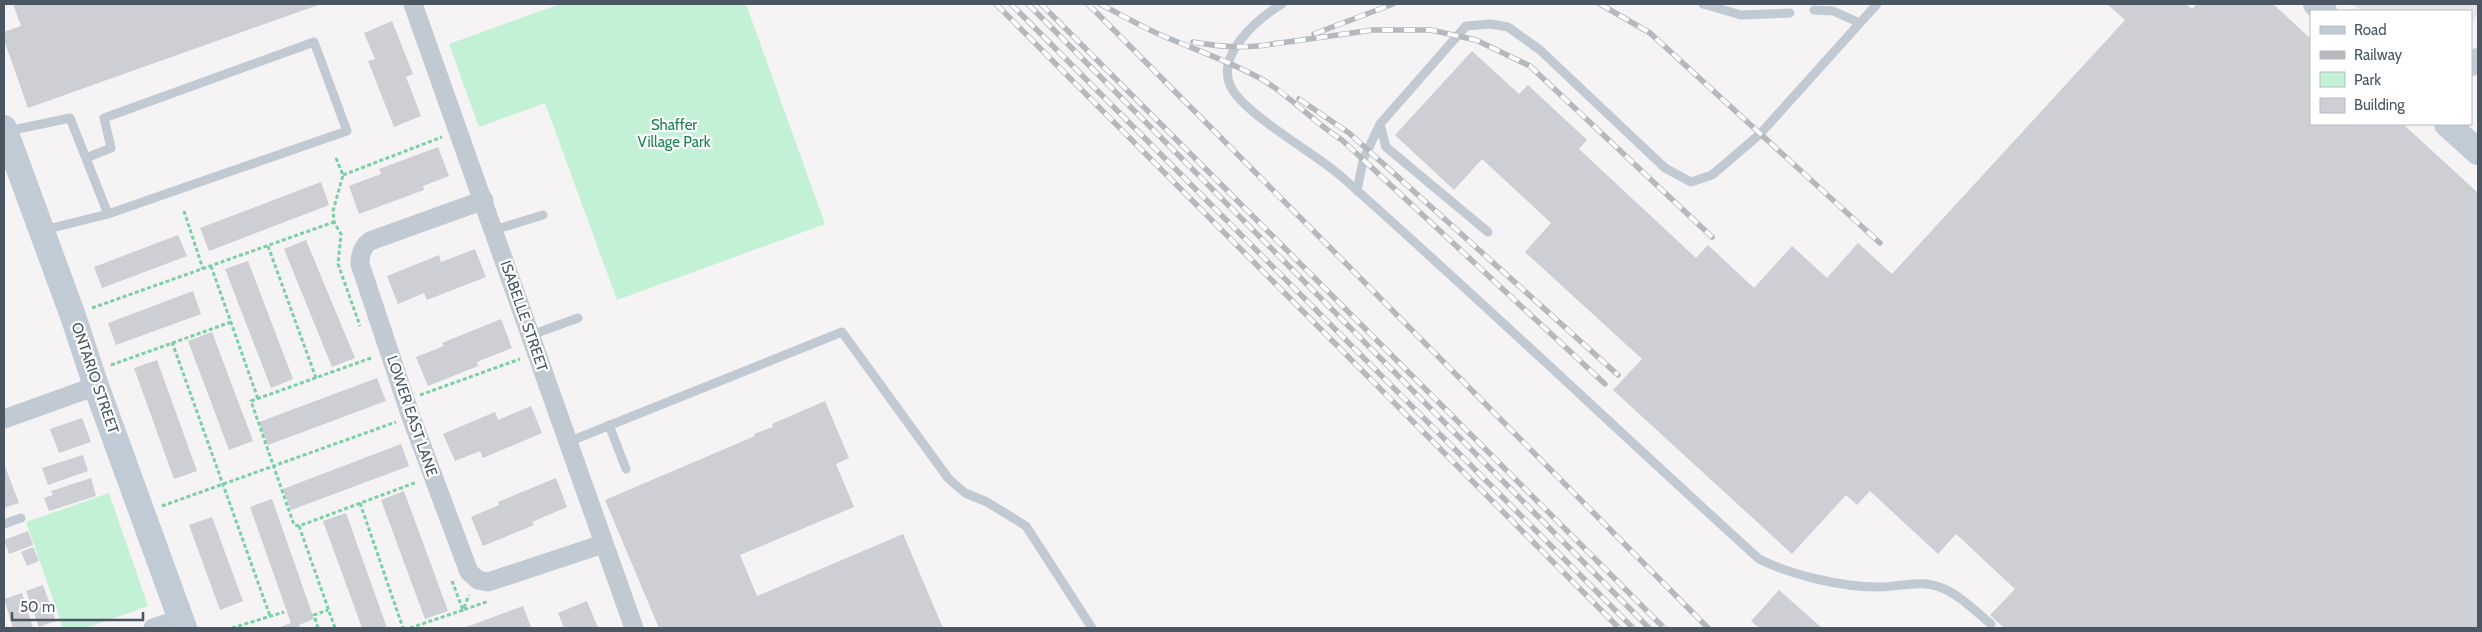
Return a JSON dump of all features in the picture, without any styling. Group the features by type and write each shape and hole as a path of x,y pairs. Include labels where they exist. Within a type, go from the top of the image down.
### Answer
{"street":[{"name":"ISABELLE STREET","path":"413,4 634,628"},
{"path":"2448,125 2478,152"},
{"name":"ONTARIO STREET","path":"4,130 73,316 102,376 182,624"},
{"name":"LOWER EAST LANE","path":"484,200 370,241 363,248 360,256 360,264 410,417 469,572 478,580 488,582 603,544"},
{"path":"4,419 102,376"},
{"path":"153,628 182,624"}],"lane":[{"path":"1282,4 1235,46 1228,62 1231,86 1238,98 1250,110 1324,161 1357,190 1467,288 1546,364 1759,558 1791,573 1853,586 1878,587 1916,583 1931,584 1956,596 1991,624"},
{"path":"1703,4 1741,15 1790,13"},
{"path":"1357,190 1363,160 1380,124 1466,26 1490,24 1508,27 1540,50 1665,168 1691,182 1712,175 1760,134 1877,4"},
{"path":"1814,10 1838,13 1860,23"},
{"path":"41,231 64,223 108,214 347,131 314,42 104,118 111,148 86,158"},
{"path":"4,130 70,118 108,214"},
{"path":"1380,124 1386,147 1488,232"},
{"path":"494,230 543,215"},
{"path":"531,335 578,318"},
{"path":"568,442 842,332 948,478 965,493 987,502 1026,526 1092,628"},
{"path":"609,425 626,469"},
{"path":"4,524 21,518"}],"path":[{"path":"342,175 442,137"},
{"path":"88,310 334,222 333,211 342,175 336,158"},
{"path":"184,211 203,269"},
{"path":"268,246 316,378"},
{"path":"211,266 258,399"},
{"path":"102,376 172,342 231,322"},
{"path":"172,342 270,616"},
{"path":"418,396 526,357"},
{"path":"371,358 251,401 272,466 294,525 299,526 417,482"},
{"path":"157,508 400,420"},
{"path":"360,503 403,628"},
{"path":"299,526 335,628"},
{"path":"410,628 463,610 468,597"},
{"path":"318,628 314,615 328,610"},
{"path":"232,628 284,612"}],"shaded area":[{"path":"2353,4 2478,4 2478,13 2472,22 2472,10 2360,10"}],"green space":[{"name":"Shaffer Village Park","path":"560,4 746,4 825,224 617,300 545,103 479,127 449,44"},
{"path":"109,493 148,606 86,628 63,628 26,522"}],"building":[{"path":"13,4 321,4 28,108 4,40 4,32 21,26"},
{"path":"2107,4 2186,4 2192,9 2197,4 2273,4 2310,38 2310,125 2404,125 2478,193 2478,628 2004,628 1990,615 2015,589 1956,534 1938,554 1870,491 1857,505 1846,495 1792,554 1613,390 1642,359 1525,252 1551,223 1482,159 1454,190 1395,135 1472,51 1519,94 1528,85 1587,140 1579,149 1696,258 1708,245 1754,288 1792,246 1827,278 1858,243 1892,274 2125,20"},
{"path":"392,21 413,74 406,77 421,116 394,127 368,61 375,59 364,33"},
{"path":"438,147 449,176 423,186 424,190 359,214 349,186 381,174 379,169"},
{"path":"321,182 329,205 209,251 200,228"},
{"path":"178,235 187,256 102,288 94,267"},
{"path":"306,240 355,358 332,367 284,249"},
{"path":"475,249 486,277 427,300 424,293 398,304 387,276 439,255 441,262"},
{"path":"248,261 293,379 271,388 225,269"},
{"path":"193,291 201,314 116,345 108,323"},
{"path":"501,319 512,348 477,362 478,366 428,386 416,357 444,346 442,343"},
{"path":"212,332 253,441 229,450 188,341"},
{"path":"157,360 197,471 174,479 134,368"},
{"path":"377,378 386,401 268,445 259,422"},
{"path":"825,401 849,458 836,464 854,507 740,555 757,596 903,534 943,628 659,628 605,500 755,436 754,434 773,427 772,424"},
{"path":"531,406 542,433 483,458 480,451 455,461 443,434 495,412 498,420"},
{"path":"82,418 91,442 59,453 50,429"},
{"path":"401,444 409,466 291,510 283,489"},
{"path":"83,455 88,471 48,485 42,468"},
{"path":"4,464 19,503 4,508"},
{"path":"91,478 96,496 49,511 44,498 53,495 51,491"},
{"path":"556,478 567,507 532,522 534,525 483,546 471,517 499,505 498,502"},
{"path":"404,491 448,611 425,619 381,500"},
{"path":"272,499 314,619 299,625 300,628 277,628 291,623 250,507"},
{"path":"346,513 387,628 362,628 323,521"},
{"path":"212,517 243,601 220,610 189,525"},
{"path":"28,531 33,545 9,554 4,540"},
{"path":"33,547 39,561 27,566 21,552"},
{"path":"43,585 56,621 39,627 26,591"},
{"path":"1779,590 1822,628 1759,628 1751,621"},
{"path":"22,593 33,628 13,628 4,599"},
{"path":"587,601 598,628 564,628 558,613"},
{"path":"523,606 531,627 464,628"}],"railway":[{"path":"996,4 1619,628"},
{"path":"1011,4 1633,628"},
{"path":"1028,4 1649,628"},
{"path":"1041,4 1664,628"},
{"path":"1088,4 1708,628"},
{"path":"1100,4 1153,31 1251,73 1284,94 1342,140 1605,384"},
{"path":"1314,34 1393,4"},
{"path":"1600,4 1650,33 1880,243"},
{"path":"1273,44 1373,30 1431,30 1476,40 1530,66 1712,237"},
{"path":"1193,42 1235,47 1277,43"},
{"path":"1299,99 1349,133 1618,375"}]}
